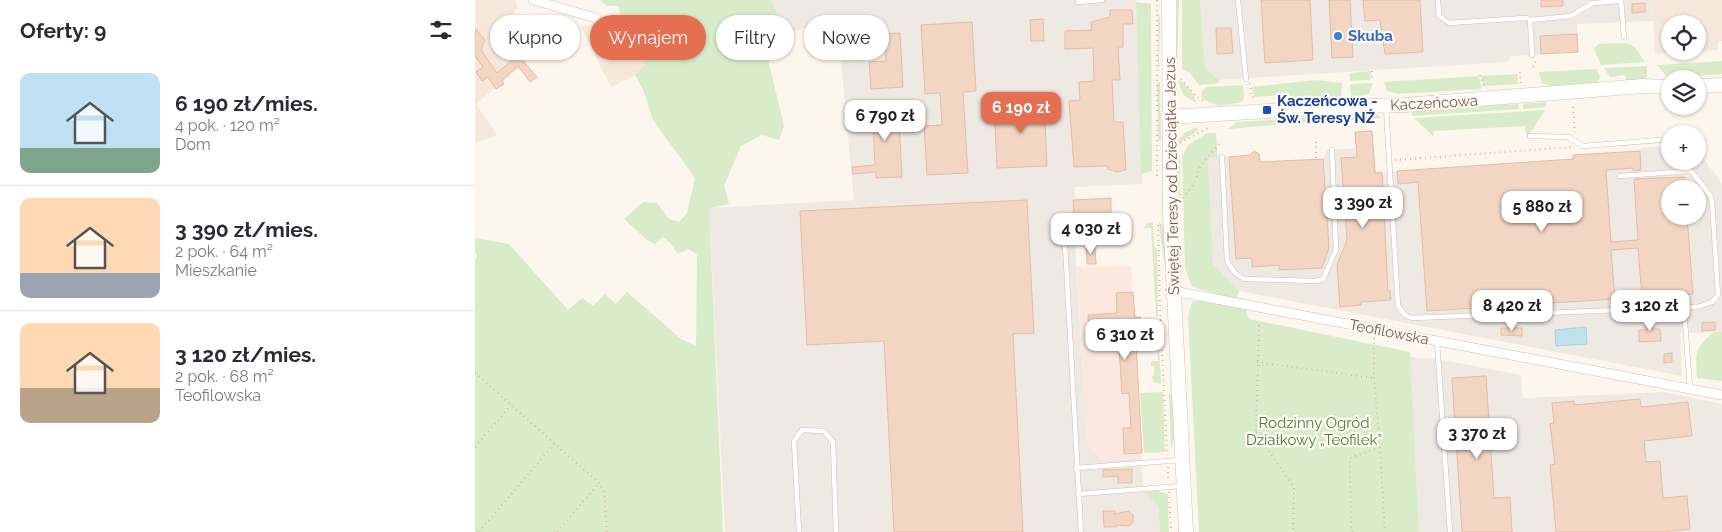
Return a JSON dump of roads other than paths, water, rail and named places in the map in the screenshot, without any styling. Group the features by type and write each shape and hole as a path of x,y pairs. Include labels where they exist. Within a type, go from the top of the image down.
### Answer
{"street":[{"path":"533,0 590,16"},
{"name":"Świętej Teresy od Dzieciątka Jezus","path":"1169,0 1168,117 1174,291 1186,532"},
{"path":"1706,86 1722,85"},
{"name":"Kaczeńcowa","path":"1168,117 1516,98 1576,90 1661,87"},
{"name":"Teofilowska","path":"1174,291 1722,395"}],"lane":[{"path":"1077,2 1102,0"},
{"path":"1238,0 1246,79"},
{"path":"1438,0 1439,16 1449,23 1527,18 1530,20 1571,16 1593,3 1621,0 1623,37"},
{"path":"1530,20 1532,55"},
{"path":"1386,105 1398,306 1405,315 1412,318 1684,308 1704,306 1712,302 1718,295 1711,196 1691,171 1620,176"},
{"path":"1530,136 1569,137 1583,146 1660,140"},
{"path":"1222,157 1227,261 1235,273 1244,278 1317,281 1323,279 1336,250 1332,150"},
{"path":"1064,226 1081,532"},
{"path":"1684,308 1691,389"},
{"path":"1437,341 1450,532"},
{"path":"799,532 794,441 802,430 824,431 833,442 836,532"},
{"path":"1076,468 1182,460"},
{"path":"1078,494 1183,486"}],"water":[{"path":"1586,327 1587,344 1556,346 1555,330"}],"place":[{"name":"Skuba","path":"1338,36"},
{"name":"Kaczeńcowa - Św. Teresy NŻ","path":"1267,110"}],"park label":[{"name":"Rodzinny Ogród Działkowy „Teofilek”","path":"1314,432"}]}
